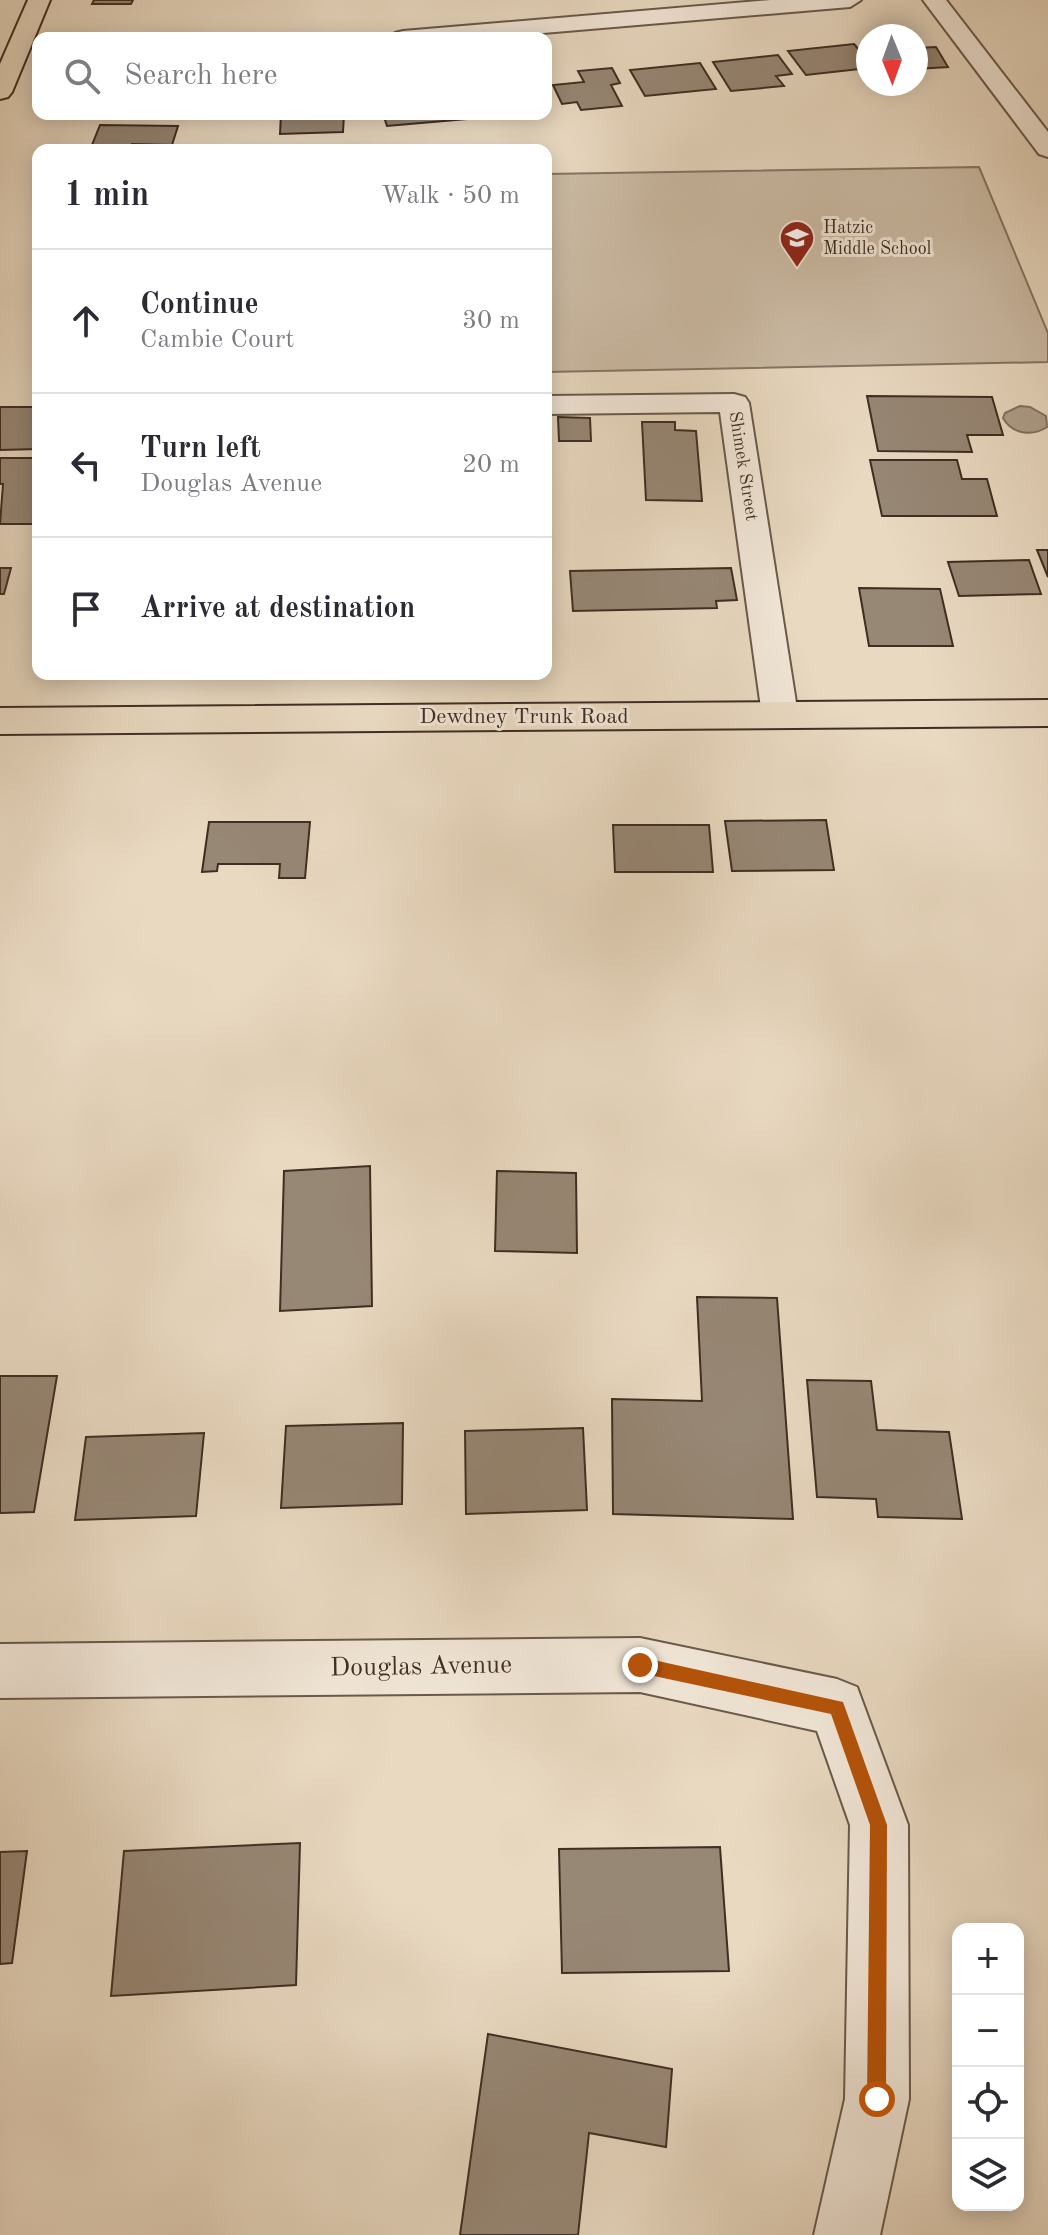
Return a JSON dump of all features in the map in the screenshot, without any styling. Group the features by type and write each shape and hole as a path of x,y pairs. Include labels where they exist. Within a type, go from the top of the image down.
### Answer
{"main road":[{"path":"32,32 39,0"},
{"path":"0,92 30,43"},
{"name":"Dewdney Trunk Road","path":"0,721 1048,713"}],"street":[{"path":"474,32 850,0"},
{"path":"934,0 1048,149"},
{"name":"Shimek Street","path":"552,405 734,403 780,715"},
{"name":"Douglas Avenue","path":"0,1671 640,1665 837,1707 879,1825 877,2099 847,2235"}],"shaded area":[{"name":"Hatzic Middle School","path":"979,167 1048,333 1048,362 552,372 552,174"},
{"path":"1020,406 1030,407 1046,416 1047,427 1029,433 1012,428 1003,418 1005,413"}],"building":[{"path":"94,0 133,0 131,4 92,4"},
{"path":"854,44 856,69 806,75 788,51"},
{"path":"928,47 936,47 948,67 928,68"},
{"path":"778,55 792,74 776,76 784,86 731,91 713,62"},
{"path":"700,63 716,89 645,96 630,70"},
{"path":"612,68 620,83 611,85 622,106 581,110 577,102 562,104 553,85 584,82 578,71"},
{"path":"281,120 344,120 343,132 280,134"},
{"path":"385,120 455,120 387,126"},
{"path":"100,125 178,126 172,144 92,144"},
{"path":"867,396 992,397 1003,435 967,435 972,452 878,451"},
{"path":"0,407 32,407 32,449 0,450"},
{"path":"558,417 590,418 591,441 559,441"},
{"path":"642,422 675,422 675,430 696,431 702,501 646,500"},
{"path":"0,458 32,458 32,524 0,524 3,484 0,484"},
{"path":"870,460 957,460 962,479 987,479 997,516 882,516"},
{"path":"1037,550 1048,550 1048,577"},
{"path":"1029,560 1041,594 959,596 948,562"},
{"path":"0,568 11,568 4,594 0,594"},
{"path":"731,568 737,600 716,601 717,608 573,611 570,571"},
{"path":"859,588 940,589 953,646 869,646"},
{"path":"826,820 834,870 732,871 725,821"},
{"path":"209,822 310,822 305,878 279,878 280,864 218,864 217,871 202,872"},
{"path":"613,825 709,825 713,872 615,872"},
{"path":"370,1166 372,1306 280,1311 284,1171"},
{"path":"497,1171 576,1173 577,1253 495,1251"},
{"path":"697,1297 777,1298 793,1519 613,1514 612,1399 702,1401"},
{"path":"0,1376 57,1376 34,1512 0,1513"},
{"path":"807,1380 871,1381 877,1430 949,1432 962,1519 878,1517 876,1499 817,1497"},
{"path":"403,1423 402,1504 281,1508 286,1426"},
{"path":"583,1428 587,1510 466,1514 465,1431"},
{"path":"204,1433 196,1516 75,1520 86,1437"},
{"path":"300,1843 296,1985 111,1996 124,1851"},
{"path":"720,1847 729,1971 562,1973 559,1849"},
{"path":"27,1851 12,1963 0,1964 0,1852"},
{"path":"488,2034 672,2069 666,2147 589,2133 578,2235 460,2235"}],"place":[{"name":"Hatzic Middle School","path":"797,269"}],"route":[{"path":"640,1665 837,1707 879,1825 877,2099"}]}
